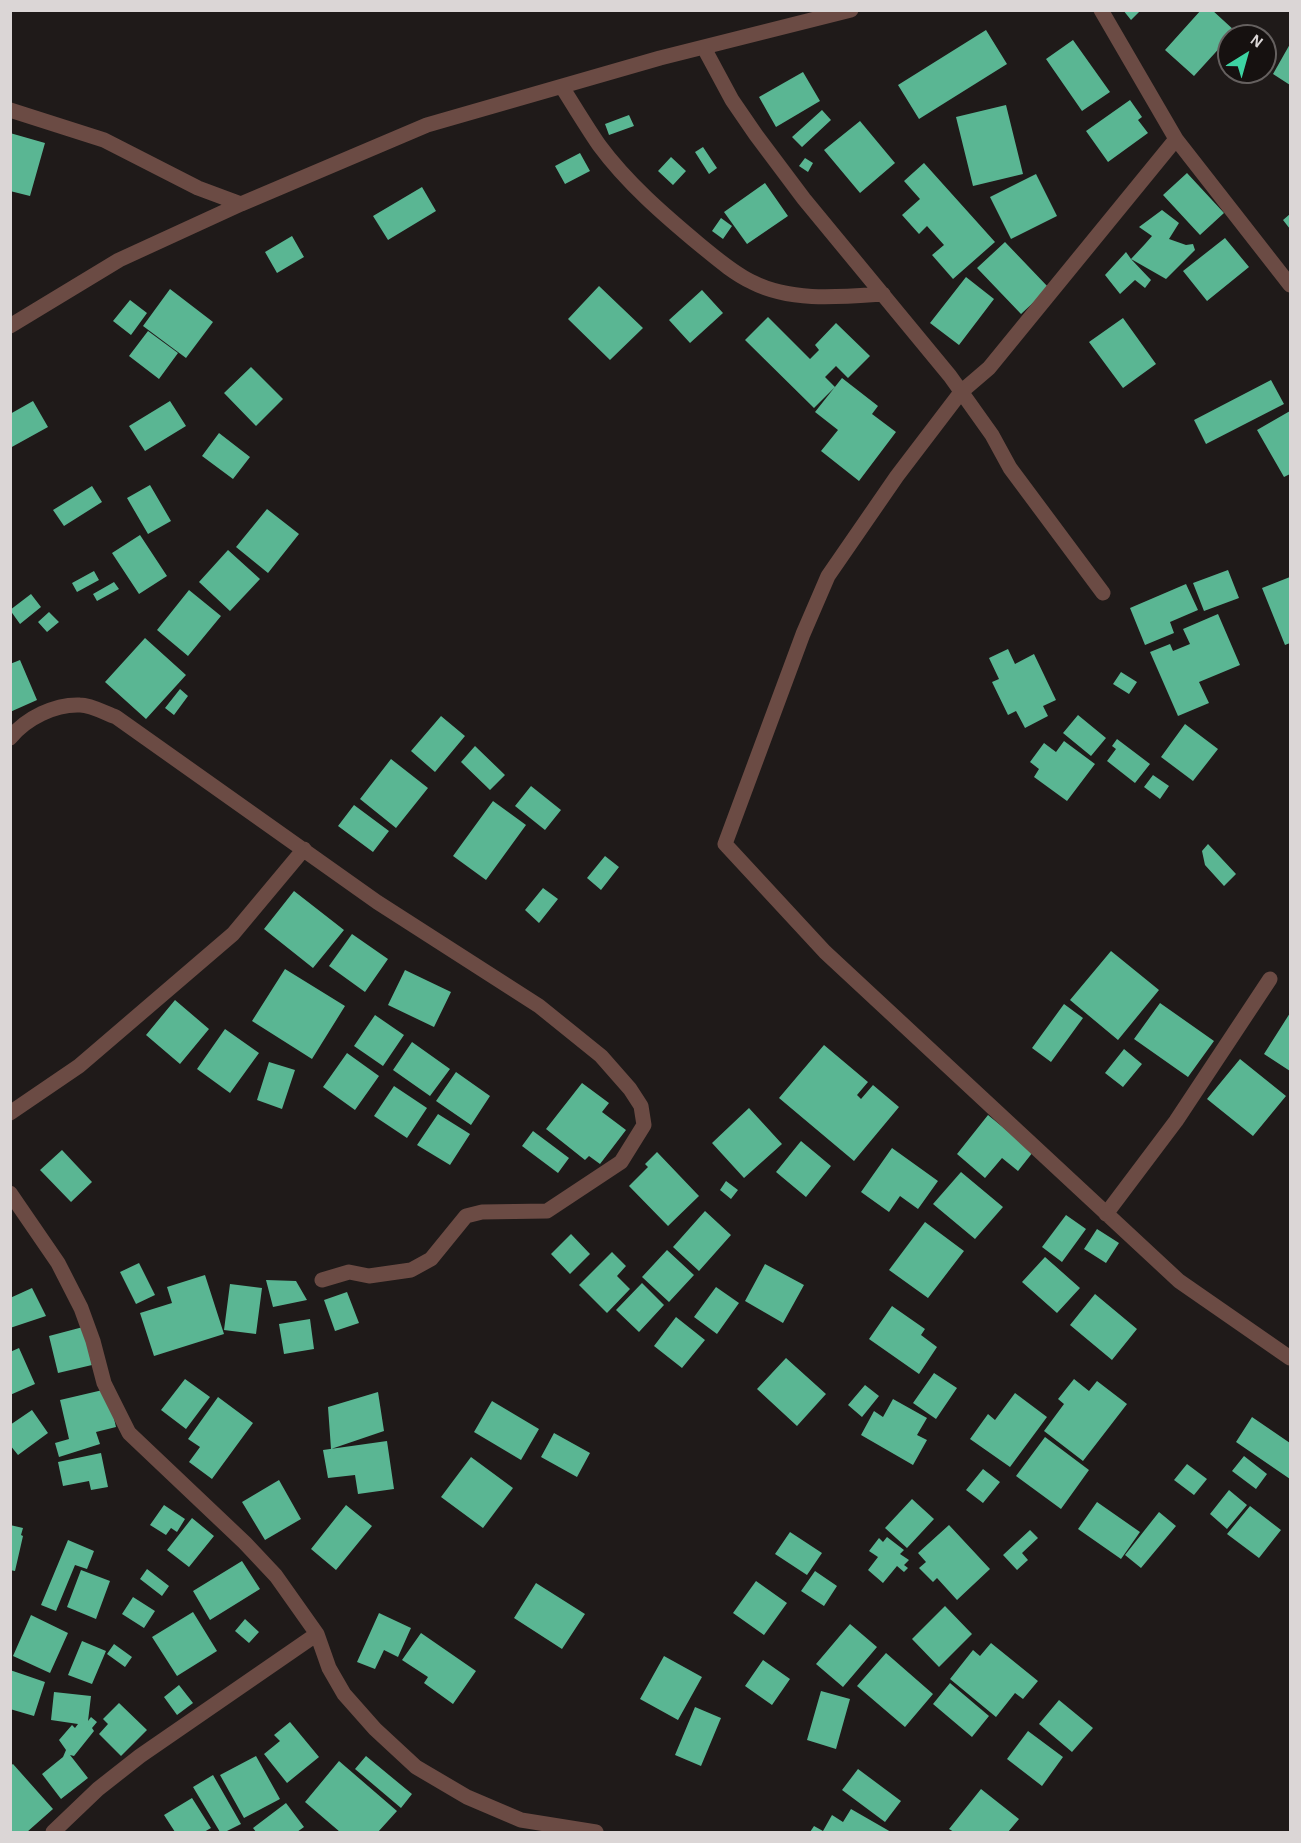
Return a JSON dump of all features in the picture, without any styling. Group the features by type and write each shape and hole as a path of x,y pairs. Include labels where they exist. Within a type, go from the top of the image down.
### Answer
{"street":[{"path":"10,326 119,260 241,204 427,125 851,10"},
{"path":"1101,10 1176,139 1290,285"},
{"path":"705,48 732,100 763,144 804,200 950,376 992,435 1010,468 1103,593"},
{"path":"562,87 599,145 630,181 686,233 732,270 753,283 784,292 824,298 883,294"},
{"path":"10,110 104,140 198,188 241,204"},
{"path":"1176,139 989,368 961,392 897,476 828,576 803,634 725,844 825,952 1179,1281 1290,1358"},
{"path":"10,738 39,716 57,706 82,704 116,717 377,902 539,1006 601,1056 630,1089 641,1106 644,1125 621,1162 547,1211 482,1212 466,1216 431,1259 411,1270 369,1276 349,1272 322,1280"},
{"path":"10,1113 80,1066 233,934 304,849"},
{"path":"1106,1214 1176,1121 1270,979"},
{"path":"10,1193 58,1263 72,1290 93,1341 104,1383 129,1433 245,1543 276,1576 317,1634 328,1668 344,1694 375,1729 416,1767 467,1797 521,1820 596,1833"},
{"path":"53,1833 98,1789 140,1756 317,1634"}],"building":[{"path":"1123,10 1141,10 1131,20"},
{"path":"1201,10 1212,10 1227,24 1217,24 1217,51 1194,76 1165,50"},
{"path":"986,30 1007,64 919,119 898,85"},
{"path":"1073,40 1110,92 1082,111 1046,59"},
{"path":"1290,44 1290,85 1277,77 1277,67"},
{"path":"803,72 820,101 776,127 759,97"},
{"path":"1130,100 1142,117 1138,120 1148,133 1108,162 1086,131"},
{"path":"1006,105 1023,174 973,186 956,117"},
{"path":"822,110 831,120 802,147 792,137"},
{"path":"629,115 634,126 609,135 605,124"},
{"path":"860,121 895,163 860,193 824,150"},
{"path":"10,133 45,143 30,196 10,191"},
{"path":"703,147 717,168 709,174 695,152"},
{"path":"580,153 590,171 565,184 555,166"},
{"path":"671,157 686,171 673,185 658,171"},
{"path":"805,158 813,163 808,172 799,166"},
{"path":"924,163 995,242 953,279 932,255 944,245 927,226 919,234 902,215 920,199 904,181"},
{"path":"1187,173 1224,213 1200,235 1163,195"},
{"path":"1036,174 1057,216 1011,239 990,197"},
{"path":"765,183 788,216 747,244 724,212"},
{"path":"422,187 436,211 388,240 373,216"},
{"path":"1162,210 1179,223 1169,239 1186,245 1193,244 1195,250 1166,279 1131,259 1152,236 1139,227"},
{"path":"1290,214 1290,229 1283,220"},
{"path":"721,218 732,226 723,239 712,231"},
{"path":"292,236 304,257 277,273 265,252"},
{"path":"1225,238 1249,267 1207,301 1183,271"},
{"path":"1005,242 1049,288 1021,314 977,268"},
{"path":"1126,252 1151,280 1145,288 1135,280 1120,294 1105,275"},
{"path":"966,277 994,299 959,345 930,323"},
{"path":"599,286 643,328 610,360 568,319"},
{"path":"170,289 213,322 186,358 143,326"},
{"path":"702,290 723,313 690,343 669,320"},
{"path":"130,300 147,313 131,335 113,321"},
{"path":"768,317 810,359 819,350 815,345 836,323 870,356 848,378 836,366 825,377 835,387 814,408 745,340"},
{"path":"1123,318 1156,364 1123,388 1089,342"},
{"path":"148,331 178,353 159,379 129,356"},
{"path":"251,367 283,399 256,426 224,393"},
{"path":"842,378 878,406 872,414 896,432 859,481 821,451 838,430 815,412"},
{"path":"1271,380 1284,404 1206,444 1194,420"},
{"path":"33,401 48,427 10,448 10,414"},
{"path":"170,401 186,426 145,451 129,426"},
{"path":"1290,411 1290,474 1284,477 1257,430"},
{"path":"219,433 250,457 233,479 202,456"},
{"path":"150,485 171,521 148,534 127,498"},
{"path":"92,486 102,502 64,526 53,510"},
{"path":"267,509 299,534 268,573 236,547"},
{"path":"140,535 167,576 139,594 112,553"},
{"path":"228,550 260,579 230,611 199,582"},
{"path":"1228,570 1239,598 1204,611 1193,583"},
{"path":"94,571 99,580 77,592 72,583"},
{"path":"1290,577 1290,643 1285,645 1262,588"},
{"path":"114,582 119,589 97,601 93,594"},
{"path":"1186,584 1198,610 1170,622 1174,633 1145,645 1130,608"},
{"path":"189,590 221,616 188,656 157,630"},
{"path":"31,594 41,607 20,624 10,610"},
{"path":"49,612 59,622 47,632 38,622"},
{"path":"1218,614 1240,665 1199,682 1209,703 1178,716 1150,652 1170,644 1173,651 1190,644 1183,629"},
{"path":"145,638 186,675 146,719 105,682"},
{"path":"1008,649 1015,664 1034,654 1056,700 1043,706 1048,716 1025,728 1016,711 1008,715 992,682 999,679 989,658"},
{"path":"20,660 37,700 10,712 10,664"},
{"path":"1121,672 1137,682 1129,694 1113,684"},
{"path":"180,689 188,696 174,715 165,708"},
{"path":"1078,715 1106,738 1091,756 1063,733"},
{"path":"441,716 465,736 435,772 411,751"},
{"path":"1185,724 1218,749 1193,781 1161,757"},
{"path":"1117,739 1150,764 1135,783 1107,761 1116,749 1112,746"},
{"path":"1064,741 1095,764 1067,801 1034,777 1039,769 1030,762 1044,743 1056,752"},
{"path":"475,746 505,775 490,790 461,762"},
{"path":"391,759 428,788 396,828 360,799"},
{"path":"1153,775 1169,786 1160,799 1144,787"},
{"path":"531,786 561,810 545,830 515,806"},
{"path":"493,801 526,825 486,880 453,856"},
{"path":"354,805 389,831 373,852 338,826"},
{"path":"1208,844 1236,874 1224,886 1205,865 1202,851"},
{"path":"605,856 619,867 601,890 587,878"},
{"path":"543,888 558,899 539,923 525,910"},
{"path":"294,891 344,930 313,968 264,929"},
{"path":"352,934 388,959 365,992 329,966"},
{"path":"1111,951 1159,990 1118,1040 1070,1000"},
{"path":"285,969 345,1006 312,1059 252,1021"},
{"path":"405,970 451,992 434,1027 388,1005"},
{"path":"175,1000 209,1029 180,1064 146,1035"},
{"path":"1160,1003 1214,1041 1188,1077 1134,1039"},
{"path":"1064,1004 1083,1018 1051,1062 1032,1048"},
{"path":"1290,1013 1290,1071 1264,1054"},
{"path":"375,1015 404,1035 383,1066 354,1046"},
{"path":"225,1029 259,1053 230,1093 197,1069"},
{"path":"412,1042 450,1069 430,1096 393,1070"},
{"path":"824,1045 868,1082 857,1095 861,1099 873,1085 899,1107 854,1161 779,1098"},
{"path":"1124,1049 1142,1064 1123,1087 1105,1073"},
{"path":"347,1053 379,1076 355,1110 323,1087"},
{"path":"1240,1059 1286,1096 1253,1136 1207,1099"},
{"path":"269,1062 295,1070 282,1109 257,1100"},
{"path":"456,1072 490,1096 471,1125 436,1101"},
{"path":"582,1083 609,1103 602,1112 626,1130 600,1164 589,1156 585,1160 546,1129"},
{"path":"394,1086 427,1108 407,1138 374,1116"},
{"path":"749,1108 782,1144 744,1178 712,1143"},
{"path":"438,1114 470,1134 450,1165 417,1145"},
{"path":"988,1115 1033,1152 1018,1171 1002,1158 985,1178 957,1154"},
{"path":"533,1131 569,1158 558,1173 522,1146"},
{"path":"801,1141 831,1166 806,1197 776,1172"},
{"path":"892,1148 938,1181 918,1209 900,1196 889,1212 861,1192"},
{"path":"62,1150 92,1182 71,1202 40,1170"},
{"path":"657,1152 699,1196 668,1226 629,1186 648,1167 645,1164"},
{"path":"961,1172 1003,1207 975,1239 933,1204"},
{"path":"726,1181 738,1190 731,1199 720,1190"},
{"path":"705,1211 731,1235 699,1271 673,1247"},
{"path":"1066,1215 1086,1229 1062,1262 1042,1247"},
{"path":"925,1222 964,1251 928,1298 889,1270"},
{"path":"1097,1229 1119,1243 1106,1263 1084,1249"},
{"path":"571,1234 590,1254 570,1274 551,1254"},
{"path":"667,1250 694,1275 669,1302 642,1277"},
{"path":"612,1252 626,1266 617,1276 630,1289 607,1313 579,1285"},
{"path":"1045,1257 1080,1288 1057,1313 1022,1282"},
{"path":"139,1263 155,1295 136,1304 120,1272"},
{"path":"765,1264 804,1285 783,1323 745,1301"},
{"path":"205,1275 224,1334 154,1356 140,1313 172,1303 167,1287"},
{"path":"266,1280 296,1281 307,1300 273,1307"},
{"path":"642,1283 664,1305 639,1332 616,1310"},
{"path":"230,1284 262,1288 256,1334 224,1330"},
{"path":"716,1287 739,1303 717,1334 694,1317"},
{"path":"32,1288 46,1316 10,1328 10,1298"},
{"path":"347,1292 359,1323 335,1331 324,1300"},
{"path":"1095,1294 1137,1329 1112,1360 1070,1325"},
{"path":"892,1306 925,1329 921,1335 937,1347 919,1374 869,1339"},
{"path":"676,1317 705,1340 682,1368 654,1346"},
{"path":"310,1319 314,1349 284,1354 279,1324"},
{"path":"83,1327 92,1365 58,1373 49,1336"},
{"path":"19,1348 35,1384 10,1395 10,1352"},
{"path":"786,1358 826,1394 797,1426 757,1389"},
{"path":"934,1373 957,1388 936,1419 913,1403"},
{"path":"185,1379 210,1397 186,1429 161,1410"},
{"path":"1074,1379 1089,1391 1097,1381 1127,1404 1083,1461 1044,1431 1064,1404 1058,1399"},
{"path":"865,1385 879,1396 862,1417 848,1405"},
{"path":"107,1389 116,1427 96,1432 100,1444 59,1457 55,1443 69,1439 60,1400"},
{"path":"378,1392 384,1431 331,1449 328,1407"},
{"path":"1015,1393 1047,1417 1010,1467 970,1439 988,1414 995,1420"},
{"path":"218,1397 253,1423 212,1479 189,1462 200,1447 188,1439"},
{"path":"893,1399 927,1418 917,1435 927,1440 913,1465 861,1435 874,1411 883,1417"},
{"path":"492,1401 539,1429 521,1460 474,1432"},
{"path":"32,1410 48,1433 18,1455 10,1445 10,1425"},
{"path":"1252,1417 1290,1443 1290,1479 1236,1442"},
{"path":"554,1433 590,1453 577,1477 541,1457"},
{"path":"1045,1437 1089,1470 1061,1509 1016,1476"},
{"path":"387,1441 394,1489 358,1494 355,1475 328,1478 323,1450"},
{"path":"101,1453 108,1487 91,1490 89,1481 63,1486 58,1462"},
{"path":"1244,1456 1267,1474 1256,1489 1232,1471"},
{"path":"471,1457 513,1488 483,1528 441,1497"},
{"path":"1187,1464 1207,1479 1194,1495 1174,1480"},
{"path":"983,1469 1000,1482 983,1503 966,1490"},
{"path":"279,1480 301,1519 265,1540 242,1502"},
{"path":"1229,1490 1247,1505 1227,1529 1210,1514"},
{"path":"912,1499 934,1519 907,1548 885,1528"},
{"path":"1097,1502 1140,1532 1121,1559 1078,1529"},
{"path":"164,1505 185,1519 177,1532 171,1528 166,1535 150,1525"},
{"path":"346,1505 372,1526 336,1570 311,1549"},
{"path":"1250,1506 1281,1530 1259,1558 1227,1534"},
{"path":"1159,1512 1176,1526 1141,1568 1125,1555"},
{"path":"192,1518 214,1536 189,1567 167,1550"},
{"path":"10,1525 23,1528 15,1571 10,1570"},
{"path":"949,1525 990,1569 957,1600 937,1578 933,1582 919,1568 926,1562 918,1553"},
{"path":"1030,1530 1038,1538 1022,1553 1028,1560 1017,1570 1003,1555"},
{"path":"790,1532 822,1553 807,1575 775,1554"},
{"path":"887,1537 904,1550 900,1554 909,1560 904,1565 908,1568 904,1572 897,1566 883,1583 868,1570 878,1557 869,1551 879,1538 883,1542"},
{"path":"68,1540 94,1551 87,1569 75,1565 56,1611 41,1605"},
{"path":"242,1561 260,1589 210,1620 193,1591"},
{"path":"147,1569 169,1586 162,1596 140,1579"},
{"path":"81,1570 110,1581 96,1619 67,1607"},
{"path":"815,1571 837,1586 824,1606 801,1591"},
{"path":"756,1581 787,1603 764,1635 733,1613"},
{"path":"536,1583 585,1614 562,1649 514,1618"},
{"path":"133,1597 155,1611 144,1628 122,1614"},
{"path":"945,1606 972,1634 939,1667 912,1639"},
{"path":"193,1612 217,1651 177,1676 152,1637"},
{"path":"379,1613 411,1628 398,1657 384,1650 375,1669 357,1662"},
{"path":"31,1615 68,1633 50,1673 13,1656"},
{"path":"245,1619 259,1632 249,1643 235,1631"},
{"path":"850,1624 877,1647 843,1687 816,1664"},
{"path":"421,1633 476,1671 453,1704 424,1683 428,1677 402,1660"},
{"path":"82,1641 106,1651 92,1684 68,1675"},
{"path":"991,1643 1038,1681 1023,1699 1015,1693 996,1717 950,1679 973,1650 980,1656"},
{"path":"114,1644 132,1657 125,1667 107,1654"},
{"path":"886,1653 933,1694 905,1727 857,1686"},
{"path":"664,1656 702,1677 678,1720 640,1699"},
{"path":"763,1660 790,1679 772,1705 745,1686"},
{"path":"10,1670 45,1682 34,1716 10,1709"},
{"path":"950,1683 989,1716 972,1737 933,1704"},
{"path":"179,1685 193,1703 177,1715 164,1697"},
{"path":"821,1691 850,1699 836,1749 807,1740"},
{"path":"54,1692 91,1696 88,1721 91,1717 97,1722 92,1728 94,1731 74,1756 70,1755 88,1778 61,1799 42,1774 63,1757 66,1750 59,1740 72,1725 75,1728 78,1724 51,1720"},
{"path":"1059,1700 1093,1728 1072,1752 1039,1724"},
{"path":"119,1703 147,1730 121,1756 99,1734 108,1724 103,1719"},
{"path":"695,1707 721,1718 701,1766 675,1755"},
{"path":"290,1722 319,1757 287,1783 264,1754 280,1741 274,1735"},
{"path":"1028,1731 1063,1757 1042,1786 1007,1759"},
{"path":"256,1756 280,1799 244,1818 220,1775"},
{"path":"366,1756 412,1794 401,1808 355,1769"},
{"path":"339,1761 397,1811 378,1832 340,1832 305,1802"},
{"path":"13,1764 53,1809 27,1832 10,1832 10,1766"},
{"path":"858,1769 901,1801 885,1822 842,1790"},
{"path":"213,1775 241,1824 225,1832 220,1832 193,1787"},
{"path":"981,1789 1019,1819 1008,1832 954,1832 949,1829"},
{"path":"192,1798 211,1828 204,1832 175,1832 164,1815"},
{"path":"286,1803 304,1827 297,1832 256,1832 253,1828"},
{"path":"851,1809 891,1832 810,1832 814,1826 823,1831 832,1815 843,1822"}]}
